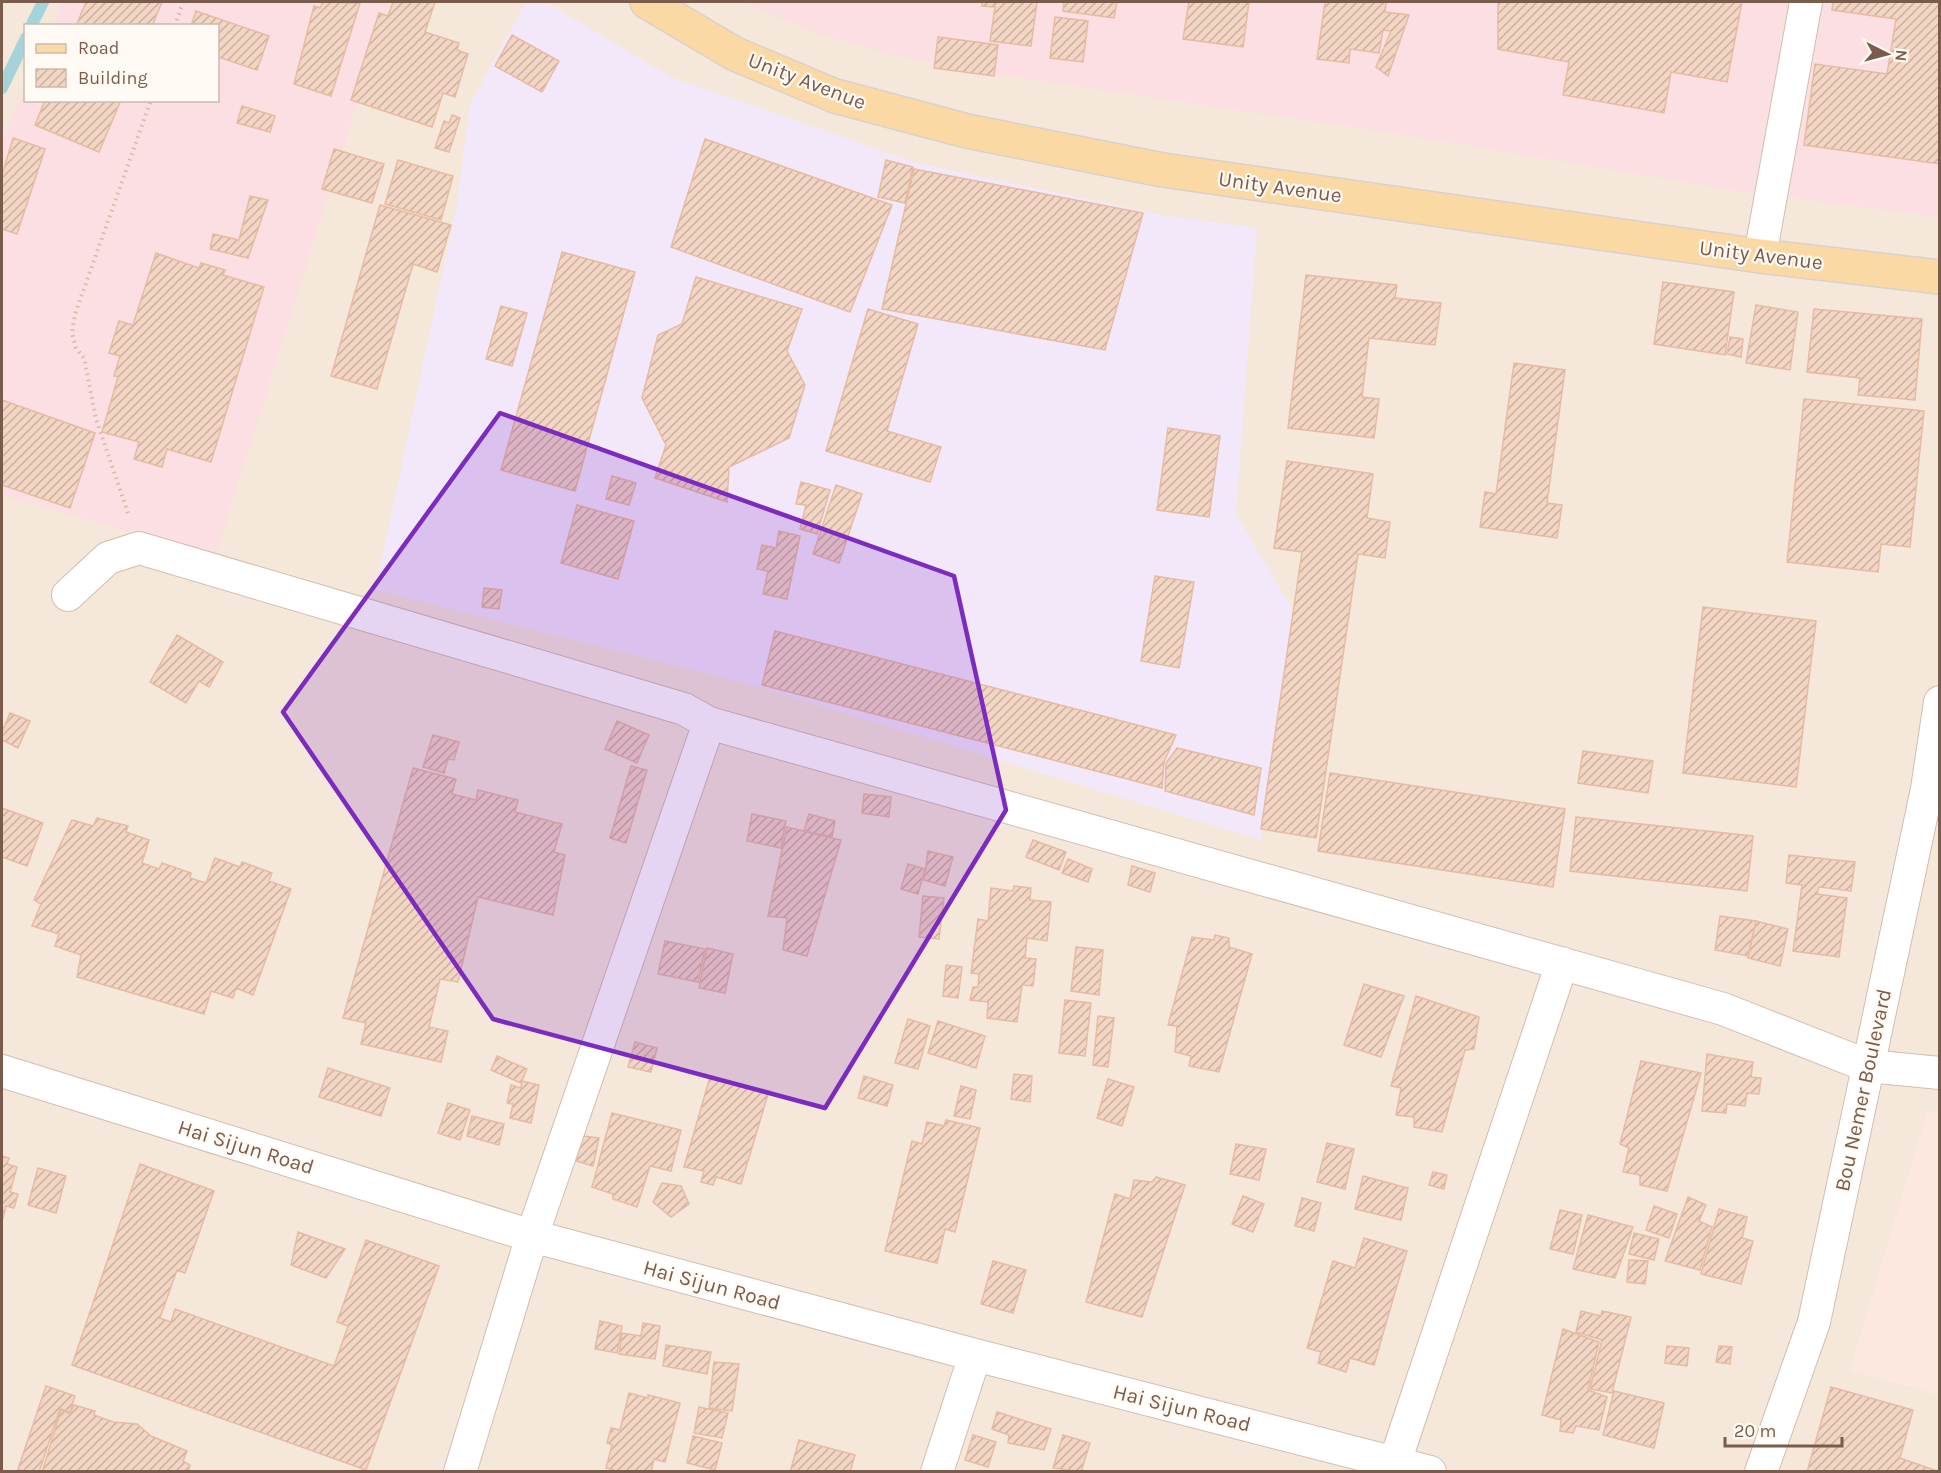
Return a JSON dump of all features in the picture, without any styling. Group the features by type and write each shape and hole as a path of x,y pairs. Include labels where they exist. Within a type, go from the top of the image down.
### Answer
{"main road":[{"name":"Unity Avenue","path":"647,2 735,54 835,96 967,131 1163,170 1760,256 1940,277"}],"street":[{"path":"1760,256 1806,2"},
{"path":"68,595 108,558 139,548 684,709 709,723 1723,1009 1868,1066 1940,1073"},
{"name":"Bou Nemer Boulevard","path":"1761,1472 1814,1322 1928,789 1940,702"},
{"path":"460,1472 532,1236 709,723"},
{"path":"1395,1462 1562,963"},
{"name":"Hai Sijun Road","path":"2,1071 532,1236 975,1355 1430,1472"},
{"path":"937,1472 975,1355"}],"path":[{"path":"176,24 183,2"},
{"path":"139,548 96,419 84,358 76,348 72,333 75,314 150,102"}],"highlighted area":[{"path":"500,413 954,576 1006,810 825,1108 493,1019 283,712"}],"shaded area":[{"path":"2,2 1939,2 1939,1471 2,1471"},
{"path":"63,2 389,2 215,557 2,495 2,141 24,89 24,102 219,102 219,24 53,24"},
{"path":"526,2 546,2 671,77 917,163 1167,216 1257,228 1236,514 1296,615 1261,840 752,685 375,590 457,205 470,104"},
{"path":"741,2 1939,2 1939,217 1733,190 1406,135 981,72 893,55 813,32"},
{"path":"1940,1111 1939,1395 1850,1370 1927,1112"}],"building":[{"path":"86,2 162,2 153,24 77,24"},
{"path":"323,2 360,3 331,96 294,84 314,6 320,8"},
{"path":"393,2 435,2 425,32 459,43 457,50 468,54 455,97 443,93 432,127 351,100 379,13 388,16"},
{"path":"982,2 1037,2 1031,46 990,41 995,7 982,6"},
{"path":"1064,2 1117,2 1114,18 1063,11"},
{"path":"1189,2 1249,2 1243,47 1183,39"},
{"path":"1325,2 1386,2 1385,12 1409,15 1388,76 1376,67 1391,31 1383,30 1379,53 1350,49 1349,63 1317,59"},
{"path":"1498,2 1742,2 1727,82 1671,72 1664,113 1563,95 1569,62 1498,49"},
{"path":"1833,2 1940,2 1940,164 1804,145 1815,64 1887,74 1896,19 1832,10"},
{"path":"196,11 269,36 257,70 219,57 219,24 192,24"},
{"path":"1055,17 1088,21 1083,62 1050,58"},
{"path":"512,35 559,61 542,92 495,66"},
{"path":"938,37 998,45 994,76 934,68"},
{"path":"44,102 120,102 99,152 35,125"},
{"path":"242,106 275,116 270,132 237,123"},
{"path":"452,115 460,118 449,152 435,148 444,121 449,123"},
{"path":"13,138 45,149 17,234 2,229 2,175"},
{"path":"705,139 892,205 850,312 671,247"},
{"path":"334,149 384,164 372,203 322,189"},
{"path":"398,160 453,176 441,220 385,204"},
{"path":"886,160 913,167 905,203 878,197"},
{"path":"914,169 1143,213 1105,350 882,309"},
{"path":"250,196 268,200 248,258 210,249 213,234 239,240"},
{"path":"380,205 451,225 437,272 413,264 377,389 331,376"},
{"path":"562,252 635,272 575,491 501,470"},
{"path":"156,253 199,268 201,263 225,270 223,275 264,287 211,462 167,449 162,467 134,459 139,442 102,432 118,377 114,376 120,356 109,353 119,321 133,325"},
{"path":"1306,275 1397,285 1395,298 1441,303 1435,345 1369,338 1362,397 1379,399 1374,438 1288,428"},
{"path":"696,277 802,309 787,351 805,385 789,438 729,467 727,502 655,478 666,445 642,398 658,335 682,324"},
{"path":"1663,282 1734,292 1725,355 1654,344"},
{"path":"1756,305 1798,312 1790,370 1746,363"},
{"path":"501,306 527,313 512,366 486,359"},
{"path":"868,309 918,324 887,431 941,447 930,482 826,451"},
{"path":"1814,309 1922,319 1915,400 1858,395 1860,378 1807,372"},
{"path":"1730,337 1743,339 1741,357 1727,354"},
{"path":"1514,363 1565,370 1547,503 1562,505 1557,538 1480,527 1485,492 1496,494"},
{"path":"1804,399 1924,411 1910,547 1881,544 1878,572 1787,562"},
{"path":"2,400 95,433 70,508 2,485"},
{"path":"1168,428 1220,436 1209,517 1157,510"},
{"path":"1287,461 1373,474 1367,518 1390,522 1385,558 1358,554 1316,838 1261,829 1302,552 1274,548"},
{"path":"612,476 636,483 629,505 606,499"},
{"path":"801,482 830,490 817,534 800,529 806,505 796,504"},
{"path":"836,485 862,494 839,563 813,554"},
{"path":"577,505 634,521 618,579 561,563"},
{"path":"779,531 800,536 787,599 763,594 768,571 757,569 762,545 776,548"},
{"path":"1155,576 1194,582 1179,668 1141,661"},
{"path":"484,588 502,590 499,609 482,607"},
{"path":"1703,607 1816,621 1796,787 1683,773"},
{"path":"775,631 1176,735 1164,762 1162,788 762,685"},
{"path":"177,635 223,662 209,687 199,681 186,703 150,682"},
{"path":"10,713 30,721 18,748 2,740 2,732"},
{"path":"617,721 649,735 637,763 605,749"},
{"path":"433,735 459,742 454,760 448,759 444,773 423,767"},
{"path":"1177,748 1261,768 1254,815 1165,791 1166,763"},
{"path":"1583,751 1653,761 1648,793 1578,783"},
{"path":"631,766 647,770 626,843 610,838"},
{"path":"413,768 456,779 452,794 476,800 478,790 518,800 515,812 562,824 554,852 565,855 553,915 478,897 458,982 440,979 429,1027 448,1031 441,1062 361,1044 366,1023 343,1018"},
{"path":"1330,773 1565,809 1553,887 1318,851"},
{"path":"864,794 891,797 889,817 862,813"},
{"path":"2,808 43,823 27,866 2,857"},
{"path":"752,814 786,821 781,848 747,841"},
{"path":"809,814 835,821 832,837 804,831"},
{"path":"1576,817 1753,836 1747,891 1570,871"},
{"path":"97,818 128,826 126,832 149,840 142,863 159,869 162,863 191,873 190,878 206,883 215,858 240,867 242,862 272,873 269,881 291,889 253,995 236,988 233,998 211,991 204,1014 77,977 81,955 55,946 59,934 32,926 41,904 34,900 72,820 93,826"},
{"path":"787,827 841,840 807,956 783,950 787,918 768,916"},
{"path":"1033,840 1066,852 1059,870 1026,857"},
{"path":"928,851 953,857 945,886 924,880"},
{"path":"1789,855 1855,862 1851,891 1819,887 1817,894 1847,898 1839,957 1793,951 1802,885 1786,883"},
{"path":"1068,859 1092,869 1088,882 1062,873"},
{"path":"908,864 925,869 918,894 901,889"},
{"path":"1132,866 1155,873 1150,892 1128,885"},
{"path":"1014,886 1031,888 1030,900 1051,902 1047,941 1027,938 1025,958 1036,959 1033,986 1022,985 1017,1022 987,1018 988,1002 970,1000 973,987 978,987 979,974 971,973 978,919 988,921 991,888 1013,891"},
{"path":"923,896 944,898 939,939 919,937"},
{"path":"1720,916 1756,921 1748,956 1715,950"},
{"path":"1756,921 1788,929 1780,966 1748,958"},
{"path":"1215,935 1229,938 1229,947 1252,954 1219,1072 1189,1066 1191,1056 1175,1052 1177,1026 1168,1025 1192,937 1214,940"},
{"path":"665,941 705,949 698,982 658,974"},
{"path":"1076,947 1103,950 1099,995 1071,991"},
{"path":"707,948 733,954 725,993 699,988"},
{"path":"946,965 962,967 958,998 943,996"},
{"path":"1364,984 1404,996 1381,1057 1344,1045"},
{"path":"1416,996 1479,1017 1474,1049 1465,1050 1442,1132 1414,1127 1414,1117 1396,1115 1401,1088 1391,1086"},
{"path":"1065,1000 1091,1003 1085,1056 1059,1053"},
{"path":"1098,1016 1114,1018 1108,1067 1093,1065"},
{"path":"908,1019 930,1026 918,1069 895,1063"},
{"path":"938,1021 985,1036 976,1068 928,1053"},
{"path":"635,1042 657,1048 651,1072 628,1067"},
{"path":"1707,1054 1753,1062 1751,1077 1761,1078 1759,1094 1747,1093 1745,1106 1727,1104 1726,1113 1702,1111"},
{"path":"497,1056 527,1069 521,1083 491,1070"},
{"path":"1641,1061 1701,1073 1667,1191 1640,1185 1640,1175 1623,1172 1629,1148 1620,1144"},
{"path":"328,1068 390,1088 381,1116 319,1097"},
{"path":"1014,1074 1032,1076 1030,1102 1011,1099"},
{"path":"864,1076 893,1085 887,1106 858,1098"},
{"path":"710,1077 769,1091 741,1184 716,1177 713,1185 701,1182 704,1171 684,1167"},
{"path":"1108,1079 1134,1087 1122,1126 1097,1118"},
{"path":"522,1081 539,1085 531,1123 510,1118 513,1104 507,1103 511,1085 521,1088"},
{"path":"961,1086 976,1090 970,1119 954,1116"},
{"path":"448,1103 470,1110 460,1140 438,1133"},
{"path":"612,1113 681,1130 671,1171 650,1166 637,1207 613,1199 613,1194 592,1187"},
{"path":"472,1116 504,1124 499,1145 467,1136"},
{"path":"946,1120 980,1128 955,1232 945,1229 937,1263 885,1251 912,1141 922,1144 927,1122 944,1126"},
{"path":"583,1136 599,1138 593,1166 576,1161"},
{"path":"1327,1143 1354,1149 1345,1189 1317,1182"},
{"path":"1236,1144 1266,1149 1259,1180 1230,1174"},
{"path":"2,1156 9,1158 7,1164 17,1167 10,1192 18,1194 14,1208 6,1206 2,1222"},
{"path":"140,1164 214,1191 185,1273 177,1270 160,1318 171,1322 175,1309 334,1366 348,1326 337,1322 366,1240 439,1266 366,1470 72,1365"},
{"path":"38,1168 66,1176 56,1213 28,1205"},
{"path":"1433,1172 1447,1175 1444,1189 1429,1185"},
{"path":"1363,1176 1408,1188 1401,1220 1355,1209"},
{"path":"1156,1177 1185,1185 1142,1317 1086,1302 1115,1194 1130,1199 1134,1180 1152,1182"},
{"path":"662,1183 681,1186 689,1204 671,1217 653,1202"},
{"path":"1243,1196 1264,1204 1253,1232 1232,1224"},
{"path":"1688,1197 1706,1205 1699,1221 1712,1227 1700,1270 1665,1261"},
{"path":"1302,1198 1321,1203 1314,1231 1295,1226"},
{"path":"1654,1206 1677,1214 1669,1238 1646,1230"},
{"path":"1719,1209 1747,1217 1742,1238 1753,1241 1741,1284 1701,1274"},
{"path":"1560,1210 1582,1215 1573,1254 1550,1249"},
{"path":"1588,1215 1633,1227 1615,1278 1573,1269"},
{"path":"298,1232 345,1249 326,1278 291,1265"},
{"path":"1634,1233 1659,1239 1654,1260 1629,1254"},
{"path":"1364,1238 1407,1251 1374,1365 1350,1358 1346,1372 1318,1363 1321,1352 1307,1348 1333,1261 1355,1268"},
{"path":"1629,1260 1648,1261 1645,1284 1627,1282"},
{"path":"993,1261 1026,1270 1013,1313 981,1304"},
{"path":"1581,1311 1601,1316 1602,1311 1631,1317 1612,1393 1590,1389 1602,1340 1576,1332"},
{"path":"600,1321 622,1326 617,1353 595,1349"},
{"path":"643,1323 660,1326 655,1359 619,1354 622,1333 641,1336"},
{"path":"1563,1329 1599,1342 1588,1390 1607,1397 1599,1430 1576,1426 1573,1433 1560,1431 1561,1420 1542,1415"},
{"path":"666,1345 711,1352 707,1374 663,1366"},
{"path":"1667,1346 1689,1348 1687,1366 1665,1363"},
{"path":"1719,1346 1732,1347 1730,1364 1716,1362"},
{"path":"714,1362 739,1364 732,1411 709,1408"},
{"path":"46,1386 75,1396 70,1412 60,1409 39,1472 24,1472 18,1469"},
{"path":"1831,1387 1913,1410 1900,1458 1940,1472 1807,1472"},
{"path":"1614,1391 1664,1403 1654,1448 1603,1435"},
{"path":"629,1393 680,1403 665,1462 654,1459 651,1472 620,1472 606,1468 612,1445 607,1443 611,1428 620,1430"},
{"path":"74,1405 95,1411 94,1415 113,1422 137,1424 151,1436 187,1451 183,1461 190,1465 188,1472 42,1472 61,1410 70,1414"},
{"path":"699,1407 728,1413 722,1438 694,1433"},
{"path":"997,1412 1051,1429 1044,1450 1008,1443 1009,1435 992,1429"},
{"path":"973,1435 996,1442 988,1467 965,1460"},
{"path":"1063,1435 1090,1443 1081,1472 1053,1468"},
{"path":"693,1436 722,1443 715,1470 687,1463"},
{"path":"799,1440 855,1455 850,1472 790,1472"}],"waterway":[{"path":"32,24 43,2"},
{"path":"2,88 24,42"}]}
